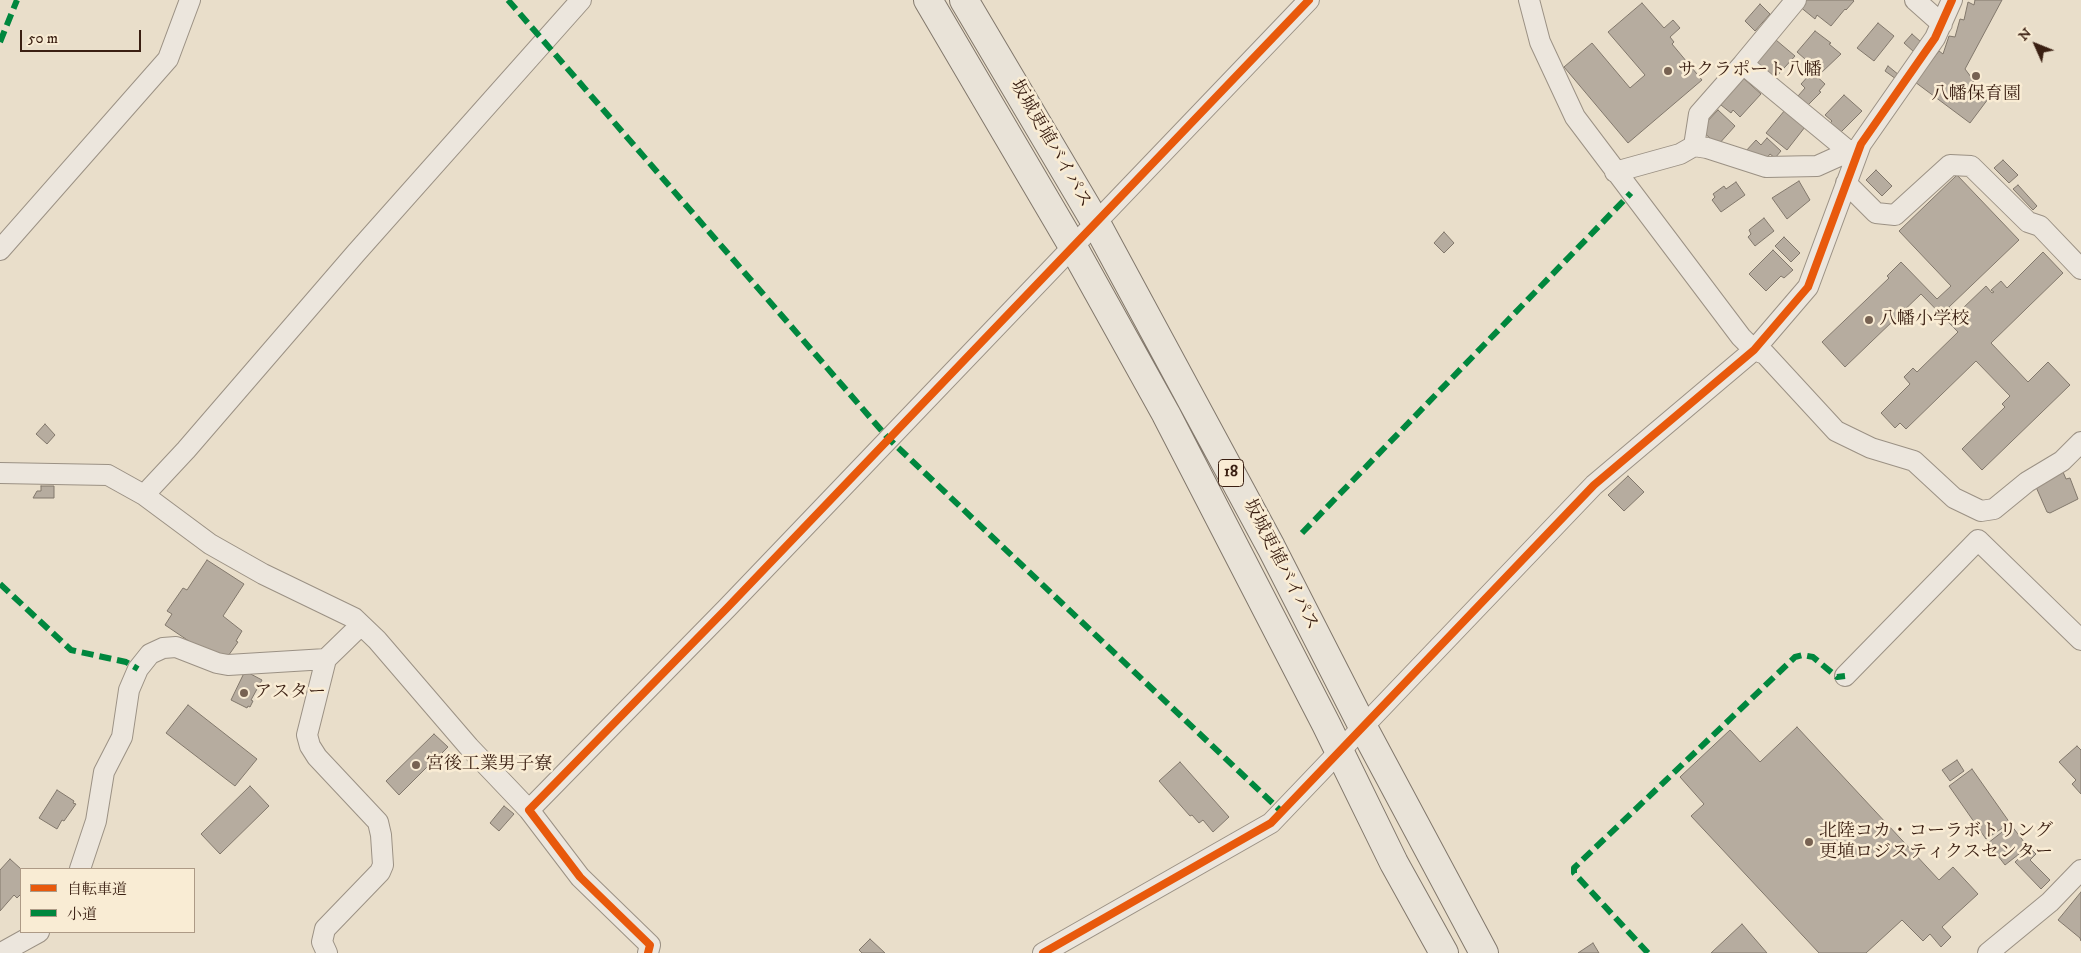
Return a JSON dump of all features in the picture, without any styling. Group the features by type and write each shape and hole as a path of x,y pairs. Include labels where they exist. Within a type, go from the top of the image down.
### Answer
{"highway":[{"name":"坂城更埴バイパス","path":"928,0 1072,245 1166,414 1340,752 1394,863 1444,953"},
{"name":"坂城更埴バイパス","path":"964,0 1096,223 1271,547 1363,727 1484,953"}],"street":[{"path":"0,250 168,60 190,0"},
{"path":"144,495 186,450 356,253 581,0"},
{"path":"529,810 733,601 1072,245 1096,223 1309,0"},
{"path":"1529,0 1540,42 1560,90 1575,117 1741,337 1754,350 1765,354 1836,431 1871,448 1914,462 1954,498 1981,511 1994,509 2027,482 2062,461 2081,442"},
{"path":"1694,146 1699,114 1796,0"},
{"path":"1915,0 1942,24"},
{"path":"1615,172 1680,154 1694,146 1707,148 1766,167 1816,166 1852,151 1861,144 1935,38 1952,0"},
{"path":"1743,64 1852,151"},
{"path":"1043,953 1271,823 1594,485 1754,350 1808,287 1846,183 1852,151"},
{"path":"1846,183 1876,213 1894,215 1950,164 1971,166 2028,222 2040,226 2081,269"},
{"path":"0,473 108,475 144,495 210,544 264,574 354,618 377,640 469,747 529,810 580,877 650,945 648,953"},
{"path":"1981,511 1977,521 1978,540 2081,640"},
{"path":"1845,676 1978,540"},
{"path":"327,953 322,942 325,929 380,872 383,864 378,822 317,757 310,746 307,735 326,659 361,625"},
{"path":"80,868 96,821 104,772 122,737 129,690 138,669 150,654 163,648 176,647 217,663 228,665 326,659"},
{"path":"1988,953 2050,902 2081,870"},
{"path":"0,953 38,933"}],"building":[{"path":"1804,0 1854,1 1831,26 1817,15 1815,19 1799,6"},
{"path":"1975,0 2002,0 1965,69 1974,81 1969,84 1988,99 1970,123 1915,82 1939,51 1943,54 1949,36 1955,37 1960,19 1964,20 1968,2 1974,5"},
{"name":"サクラポート八幡","path":"1642,3 1664,28 1673,20 1680,28 1670,37 1674,42 1672,44 1702,80 1628,143 1564,67 1592,43 1630,88 1645,75 1608,32"},
{"path":"1760,4 1770,14 1755,31 1745,21"},
{"path":"1878,23 1894,36 1874,61 1857,48"},
{"path":"1815,31 1831,43 1829,44 1841,54 1821,73 1797,52"},
{"path":"1912,34 1921,42 1914,52 1904,43"},
{"path":"1776,40 1795,56 1775,78 1755,63"},
{"path":"1888,66 1899,75 1896,79 1885,71"},
{"path":"1812,72 1825,84 1819,91 1821,92 1808,105 1798,96 1805,88 1801,84"},
{"path":"1741,76 1761,94 1740,117 1733,110 1731,113 1716,101"},
{"path":"1844,95 1862,111 1841,132 1830,123 1832,121 1825,115"},
{"path":"1718,110 1735,126 1718,145 1703,132 1703,126"},
{"path":"1785,110 1805,127 1787,150 1766,133"},
{"path":"1767,138 1781,151 1775,158 1770,154 1766,159 1745,152 1756,140 1761,145"},
{"path":"2003,160 2018,175 2009,183 1994,168"},
{"path":"1876,170 1892,186 1882,196 1866,180"},
{"name":"八幡小学校","path":"1957,175 2019,240 1949,307 1965,323 1970,318 1962,309 1986,286 1992,293 1994,292 1991,290 2001,281 2007,288 2043,252 2063,273 1991,343 2028,382 2048,362 2070,385 1982,470 1962,449 2005,407 2002,404 2010,396 1976,361 1906,429 1900,423 1895,428 1881,413 1910,384 1904,377 1913,368 1917,372 1958,332 1921,294 1845,367 1822,342 1889,278 1887,276 1901,262 1937,299 1951,286 1899,231"},
{"path":"1799,181 1810,200 1787,219 1772,198"},
{"path":"1736,182 1745,195 1721,212 1712,200 1715,197 1713,194 1724,186 1726,189"},
{"path":"2018,185 2037,206 2033,210 2013,189"},
{"path":"1764,218 1774,231 1755,246 1748,237 1751,234 1749,230"},
{"path":"1444,232 1454,243 1444,253 1434,243"},
{"path":"1784,237 1800,253 1791,262 1775,246"},
{"path":"1773,250 1793,270 1784,278 1781,276 1766,291 1749,274"},
{"path":"45,424 55,435 47,444 36,434"},
{"path":"2063,472 2066,479 2070,478 2078,499 2050,513 2047,512 2036,487"},
{"path":"1628,476 1644,492 1624,511 1608,495"},
{"path":"41,486 54,486 54,498 33,498 37,491 41,491"},
{"path":"207,560 244,584 223,616 242,631 236,641 238,642 226,659 208,654 165,625 172,614 167,611 183,588 187,590"},
{"name":"アスター","path":"245,671 262,680 251,700 253,701 250,707 248,706 247,708 231,700"},
{"path":"188,705 257,759 235,786 166,733"},
{"name":"北陸コカ・コーラボトリング 更埴ロジスティクスセンター","path":"1797,727 1939,880 1953,867 1978,894 1942,927 1951,937 1941,947 1930,934 1923,941 1902,920 1866,953 1819,953 1691,816 1704,804 1680,777 1730,730 1760,762"},
{"name":"宮後工業男子寮","path":"434,734 448,747 438,757 442,761 435,767 431,763 399,795 386,781"},
{"path":"2077,746 2081,750 2081,794 2072,784 2076,780 2059,762"},
{"path":"1957,760 1964,771 1950,781 1942,770"},
{"path":"1180,762 1229,817 1213,832 1203,820 1199,823 1192,815 1190,816 1159,781"},
{"path":"1972,769 2010,823 1986,839 1949,786"},
{"path":"250,786 269,806 220,854 201,834"},
{"path":"57,790 76,804 57,829 39,818"},
{"path":"504,806 514,814 499,831 490,823"},
{"path":"2011,825 2028,847 2005,865 1988,843"},
{"path":"2030,848 2036,854 2030,860 2050,880 2041,889 2015,862"},
{"path":"10,859 20,868 20,895 17,898 14,895 0,911 0,870"},
{"path":"2081,892 2081,941 2080,938 2058,920"},
{"path":"1742,924 1767,953 1711,953"},
{"path":"870,939 885,953 862,953 859,950"},
{"path":"1593,943 1599,953 1578,953"}],"marked path":[{"path":"0,42 17,0"},
{"path":"508,0 888,438 1283,813"},
{"path":"1302,533 1631,193"},
{"path":"0,584 71,650 126,662 138,669"},
{"path":"1648,953 1574,873 1574,868 1795,657 1803,655 1813,657 1837,677 1845,676"}],"cycle path":[{"path":"648,953 650,945 580,877 529,810 727,608 1309,0"},
{"path":"1043,953 1271,823 1594,485 1754,350 1808,287 1861,144 1935,38 1952,0"}],"place":[{"name":"サクラポート八幡","path":"1668,71"},
{"name":"八幡保育園","path":"1976,76"},
{"name":"八幡小学校","path":"1869,320"},
{"name":"アスター","path":"244,693"},
{"name":"宮後工業男子寮","path":"416,765"},
{"name":"北陸コカ・コーラボトリング 更埴ロジスティクスセンター","path":"1809,842"}]}
